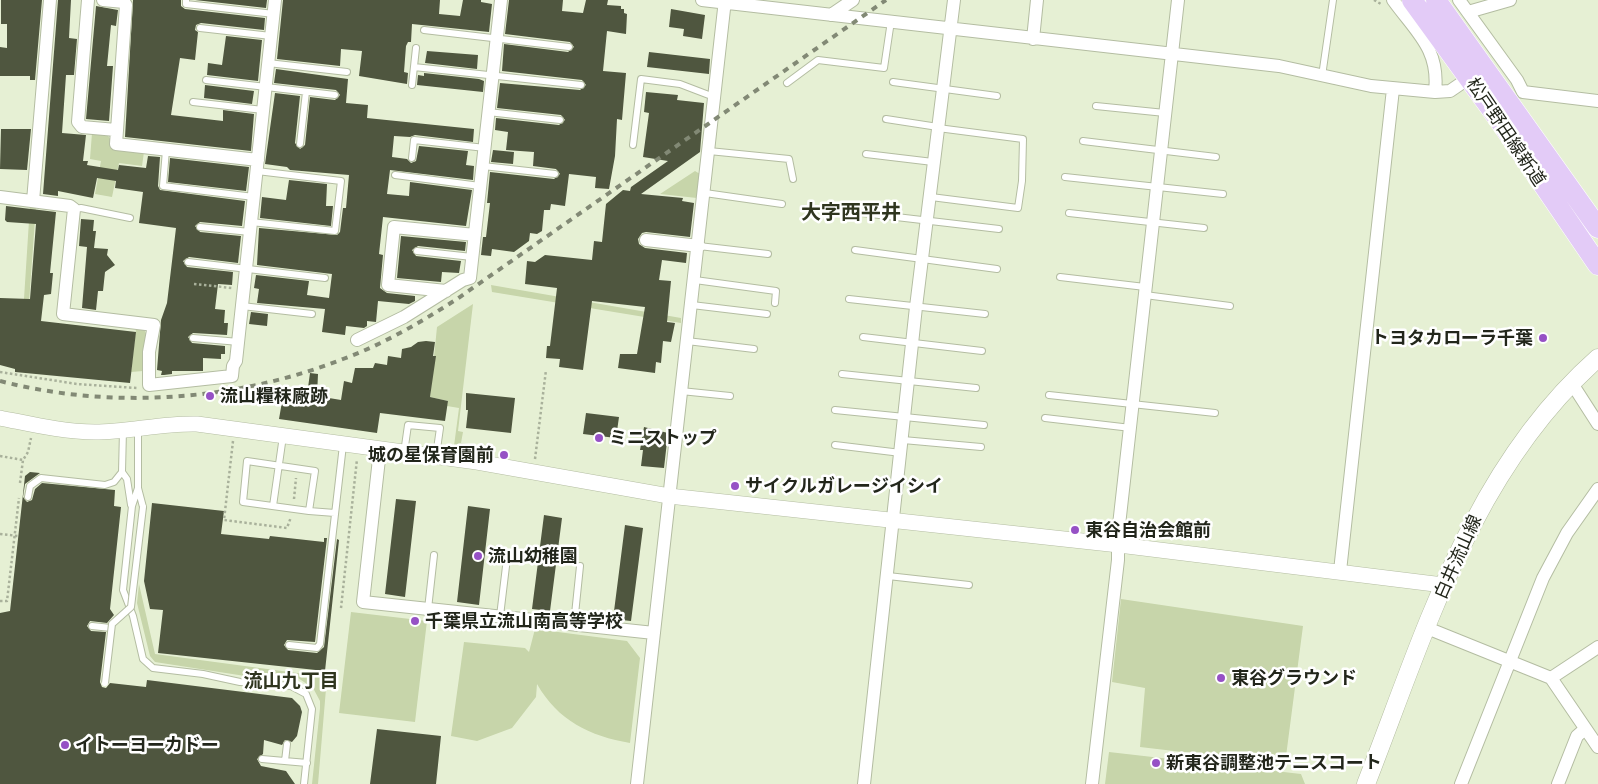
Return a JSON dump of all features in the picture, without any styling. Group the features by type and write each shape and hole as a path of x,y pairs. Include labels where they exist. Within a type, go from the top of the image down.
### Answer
{"main road":[{"name":"松戸野田線新道","path":"1412,0 1469,78 1598,265"},
{"name":"松戸野田線新道","path":"1436,0 1598,228"},
{"name":"白井流山線","path":"1366,784 1443,585 1486,496 1513,454 1571,382 1598,358"}],"street":[{"path":"33,201 50,0"},
{"path":"88,0 78,122 82,127 116,130"},
{"path":"103,0 124,2 126,5 116,144 166,150 257,166"},
{"path":"0,197 70,206 74,209 63,314 154,325 149,352 150,385 232,376 238,342 275,0"},
{"path":"357,340 404,317 463,280 470,278 501,0"},
{"path":"702,0 725,1 1033,39 1280,66 1393,89 1435,92 1450,90 1469,78"},
{"path":"831,15 853,0"},
{"path":"864,784 910,381 916,307 954,0"},
{"path":"1033,39 1037,0"},
{"path":"1092,784 1152,223 1178,0"},
{"path":"1393,0 1434,58 1435,92"},
{"path":"1459,0 1517,80 1523,92 1598,101"},
{"path":"1468,12 1510,0"},
{"path":"638,784 669,496 710,151 725,1"},
{"path":"1340,571 1393,89"},
{"path":"446,291 388,285 394,227 475,235"},
{"path":"646,240 699,246"},
{"path":"1571,382 1598,424"},
{"path":"0,418 70,430 95,432 174,423 197,424 506,467 669,496 1119,545 1443,585"},
{"path":"380,450 363,602 654,633"},
{"path":"1460,784 1508,662 1552,561 1567,533 1598,489"},
{"path":"1426,628 1551,678 1598,747"},
{"path":"1551,678 1598,647"},
{"path":"1558,784 1577,736 1586,729"}],"lane":[{"path":"186,0 186,4 274,14"},
{"path":"1322,76 1333,0"},
{"path":"787,82 818,60 884,68 891,21"},
{"path":"200,28 271,36"},
{"path":"424,30 569,47"},
{"path":"412,85 416,48"},
{"path":"268,63 347,72"},
{"path":"414,67 581,84"},
{"path":"634,145 641,79 680,84 715,97"},
{"path":"206,80 335,95"},
{"path":"893,82 997,96"},
{"path":"300,144 306,92"},
{"path":"193,102 263,110"},
{"path":"1096,106 1165,113"},
{"path":"488,112 560,120"},
{"path":"886,119 1023,139 1022,181 1018,208 931,197"},
{"path":"412,158 414,140 485,148"},
{"path":"1083,142 1216,157"},
{"path":"166,150 163,186 254,197"},
{"path":"710,151 789,159 793,179"},
{"path":"866,154 934,162"},
{"path":"200,226 335,231 341,181 257,166"},
{"path":"483,166 554,174"},
{"path":"395,175 480,186"},
{"path":"1065,177 1223,194"},
{"path":"705,193 782,204"},
{"path":"74,209 81,208 130,218"},
{"path":"862,213 999,229"},
{"path":"1069,213 1204,228"},
{"path":"699,246 768,254"},
{"path":"854,250 997,269"},
{"path":"417,251 472,257"},
{"path":"188,262 325,278"},
{"path":"1060,277 1230,306"},
{"path":"695,280 776,292 775,303"},
{"path":"849,299 985,314"},
{"path":"692,305 767,314"},
{"path":"242,306 312,314"},
{"path":"863,337 982,351"},
{"path":"193,338 238,342"},
{"path":"687,341 754,349"},
{"path":"842,374 976,388"},
{"path":"681,391 730,396"},
{"path":"1049,395 1215,413"},
{"path":"835,410 984,425"},
{"path":"1045,418 1131,428"},
{"path":"404,454 408,425 440,428 436,458"},
{"path":"105,683 112,624 132,607 143,507 138,488 138,428"},
{"path":"28,497 30,486 41,478 104,485 114,482 122,472 122,430"},
{"path":"273,506 283,436"},
{"path":"903,440 981,447"},
{"path":"289,645 317,648 320,644 343,445"},
{"path":"835,445 902,453"},
{"path":"309,511 315,471 247,461 242,502 309,511 335,513"},
{"path":"122,472 127,478 132,506"},
{"path":"138,488 132,506 122,590 133,616 143,659 153,668 203,674 240,682 291,686 306,694 312,709 304,784"},
{"path":"428,609 434,555"},
{"path":"500,616 507,558"},
{"path":"574,624 580,566"},
{"path":"888,576 969,585"},
{"path":"92,626 112,628"},
{"path":"285,761 287,744"},
{"path":"262,759 307,762"}],"path":[{"path":"194,284 244,289"},
{"path":"534,461 546,370"},
{"path":"0,372 77,384 142,388 150,385"},
{"path":"0,601 7,602 16,536 23,460 28,452 31,438"},
{"path":"0,456 23,460"},
{"path":"341,608 357,458"},
{"path":"294,501 297,474"},
{"path":"0,534 16,536"}],"green space":[{"path":"92,133 107,134 110,139 110,148 144,152 142,166 119,163 112,197 95,194 101,161 90,159"},
{"path":"695,171 700,174 697,198 660,194"},
{"path":"30,205 36,206 27,330 22,330"},
{"path":"491,285 681,318 681,323 492,292"},
{"path":"473,304 458,431 463,432 461,443 476,445 476,449 454,446 459,408 447,406 448,401 430,397 437,327"},
{"path":"136,329 144,329 146,334 143,371 131,372"},
{"path":"139,584 155,654 327,677 318,784 312,784 320,701 313,688 298,678 245,676 155,662 150,656 137,603"},
{"name":"東谷グラウンド","path":"1121,599 1303,626 1285,764 1140,747 1145,688 1112,682"},
{"path":"351,612 427,621 415,722 339,713"},
{"path":"535,629 627,641 640,658 630,743 602,736 576,725 555,708 537,684 536,697 512,728 477,741 451,736 464,642 525,648 529,652"},
{"name":"新東谷調整池テニスコート","path":"1109,752 1301,774 1305,784 1105,784"}],"building":[{"path":"1,0 42,0 35,80 30,80 30,76 0,76 0,47 7,48 7,24 1,24"},
{"path":"58,0 71,0 69,38 77,39 74,75 66,75 62,133 86,135 83,161 88,161 87,165 118,170 119,165 146,168 148,156 160,157 158,186 160,190 245,201 242,226 200,222 195,226 200,232 241,236 238,263 189,257 183,261 187,267 233,272 232,285 218,284 215,309 225,310 224,323 228,323 227,335 193,333 188,337 192,343 225,346 225,354 221,354 221,359 203,358 203,371 172,371 172,374 161,375 162,371 157,370 161,320 167,303 176,228 139,223 143,192 115,188 116,181 97,178 93,198 58,191 58,196 43,194"},
{"path":"133,0 181,0 181,6 185,9 265,18 264,30 201,23 196,25 195,30 198,32 195,60 180,58 171,115 223,121 223,110 254,114 251,151 125,137"},
{"path":"195,0 267,0 266,8"},
{"path":"283,0 440,0 439,14 460,16 463,0 481,0 481,2 492,4 489,32 412,24 411,42 408,42 406,46 404,72 408,73 407,84 359,76 362,51 341,49 340,66 277,59"},
{"path":"509,0 563,0 562,11 583,13 586,0 608,0 607,5 621,6 621,9 624,9 624,13 627,14 626,34 607,31 603,71 626,73 622,120 617,119 615,156 609,189 595,188 596,177 569,174 565,206 551,204 550,210 544,210 542,231 537,234 530,233 529,241 514,252 492,249 491,256 481,255 483,237 486,237 490,203 487,203 490,172 554,179 560,174 556,169 533,166 534,152 506,150 508,132 495,130 496,118 559,125 565,120 561,115 497,108 500,83 580,90 586,85 582,80 502,71 504,44 568,52 574,47 570,42 505,34"},
{"path":"96,6 118,10 116,26 111,25 107,66 113,66 109,121 86,119"},
{"path":"671,9 705,15 702,39 683,36 684,29 669,27"},
{"path":"226,36 262,40 258,81 207,75 208,63 222,65"},
{"path":"427,51 478,55 477,69 425,63"},
{"path":"649,52 710,59 709,74 647,67"},
{"path":"276,69 348,79 346,103 368,105 367,118 474,129 473,142 415,135 410,137 394,136 392,157 407,159 411,163 416,161 419,146 468,151 466,165 474,166 473,180 390,170 387,194 409,196 410,182 472,190 466,226 383,217 379,254 383,255 380,288 387,293 415,296 415,301 409,304 378,301 376,322 367,321 367,326 364,328 346,326 345,335 322,332 325,309 257,303 259,289 254,288 256,275 309,281 307,295 329,298 332,274 257,265 259,228 337,235 340,232 343,208 346,208 349,175 290,170 287,167 265,164 275,93 300,96 295,143 300,149 305,145 310,97 335,100 340,95 336,90 274,83"},
{"path":"424,73 479,79 484,81 483,92 417,85 418,75 424,76"},
{"path":"205,85 254,91 252,104 204,98"},
{"path":"646,92 678,95 677,100 704,103 700,152 641,194 683,198 682,201 694,203 690,237 646,232 642,233 638,239 639,244 645,248 687,253 686,263 662,260 659,280 671,281 667,322 675,323 671,342 663,341 661,363 656,362 655,373 618,368 620,354 637,354 645,307 592,301 583,370 559,367 560,359 546,358 547,346 550,346 557,288 525,284 527,261 535,262 545,255 592,260 594,241 602,242 606,204 623,190 630,191 631,187 668,161 643,157 649,113 644,112"},
{"path":"1,129 31,129 27,170 0,169"},
{"path":"493,150 514,152 513,164 491,162"},
{"path":"170,158 249,167 246,191 168,182"},
{"path":"289,180 327,184 326,206 333,206 331,226 260,218 262,197 286,200"},
{"path":"6,206 56,212 50,273 53,273 51,294 44,295 41,321 136,332 130,383 15,372 15,369 0,365 0,298 30,299 36,224 7,222 5,220"},
{"path":"81,219 94,220 93,231 96,231 94,248 108,249 107,255 115,265 105,272 103,291 98,291 96,310 82,308 87,247 79,246"},
{"path":"401,236 466,242 465,251 418,246 412,250 416,256 461,261 459,273 442,272 441,282 397,278"},
{"path":"251,312 268,314 267,326 249,324"},
{"path":"418,342 435,342 433,356 436,356 430,397 448,401 445,421 380,413 377,433 279,419 283,396 293,395 293,393 307,395 310,373 318,374 317,396 341,400 344,381 352,383 355,368 373,368 375,363 387,365 388,356 401,358 402,349 411,347"},
{"path":"466,393 515,398 511,433 466,428 468,410 466,410"},
{"path":"586,413 619,417 616,438 583,434"},
{"path":"644,427 668,433 664,468 641,466 643,450 640,450"},
{"path":"30,472 40,473 25,484 23,497 27,502 32,500 35,489 42,483 115,490 114,506 121,507 110,609 114,615 107,623 90,621 87,626 91,631 106,632 100,682 102,687 106,688 110,683 146,687 147,680 292,698 300,706 302,712 297,736 292,742 285,740 282,745 264,740 263,754 257,759 261,766 286,771 295,784 0,784 0,613 10,611 25,476"},
{"path":"396,499 416,501 405,597 385,594"},
{"path":"152,503 224,511 221,534 269,539 270,536 324,542 324,538 327,538 315,642 287,640 284,645 288,650 317,653 324,647 337,539 339,540 325,671 158,653 163,610 150,609 144,581"},
{"path":"468,506 490,509 479,605 457,602"},
{"path":"544,515 562,518 550,611 532,609"},
{"path":"625,525 643,528 631,621 613,619"},
{"path":"377,729 441,736 436,784 370,784"}],"railway":[{"path":"0,381 86,396 173,397 217,392 260,384 302,373 373,347 457,299 886,0"}],"place":[{"name":"トヨタカローラ千葉","path":"1543,338"},
{"name":"流山糧秣廠跡","path":"210,396"},
{"name":"ミニストップ","path":"599,438"},
{"name":"城の星保育園前","path":"504,455"},
{"name":"サイクルガレージイシイ","path":"735,486"},
{"name":"東谷自治会館前","path":"1075,530"},
{"name":"流山幼稚園","path":"478,556"},
{"name":"千葉県立流山南高等学校","path":"415,621"},
{"name":"東谷グラウンド","path":"1221,678"},
{"name":"イトーヨーカドー","path":"65,745"},
{"name":"新東谷調整池テニスコート","path":"1156,763"}],"district":[{"name":"大字西平井","path":"851,213"},
{"name":"流山九丁目","path":"291,681"}]}
